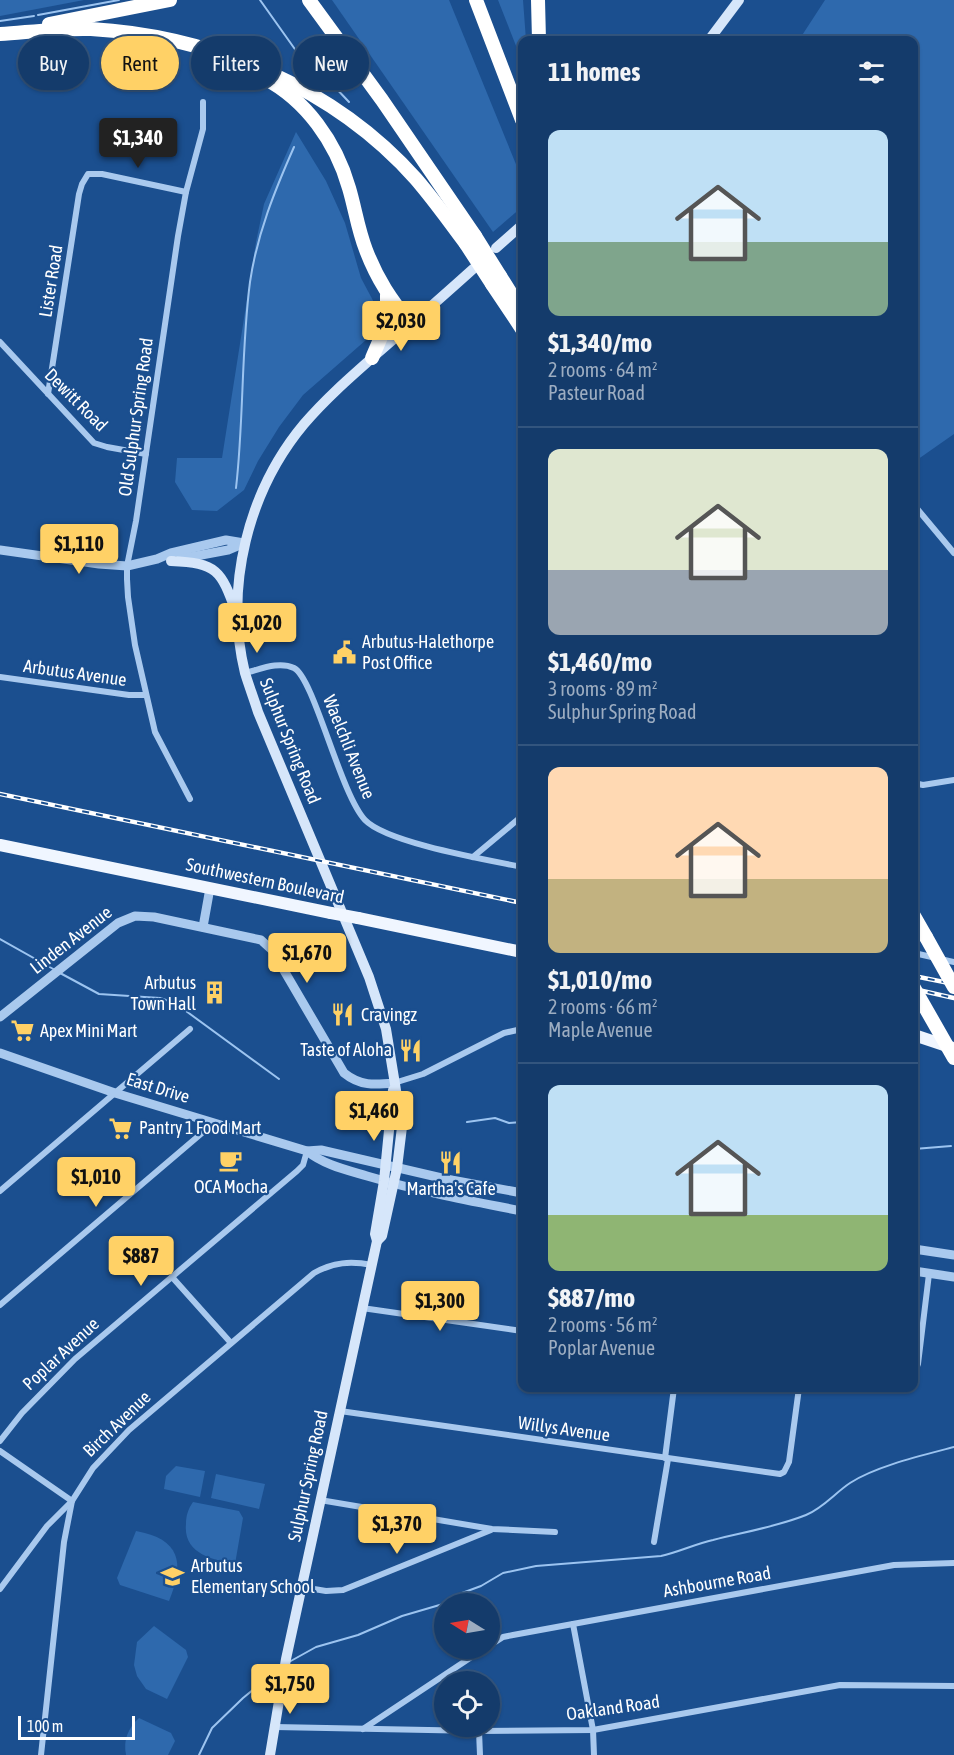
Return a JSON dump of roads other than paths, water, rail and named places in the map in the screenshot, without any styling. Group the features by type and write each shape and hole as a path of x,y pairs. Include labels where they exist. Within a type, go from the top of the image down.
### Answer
{"highway":[{"path":"0,34 170,0"},
{"path":"309,0 382,100 496,280 518,321"},
{"path":"476,0 518,110"},
{"path":"538,0 539,36"},
{"path":"0,34 77,29 122,33 187,44 235,58 292,83 330,105 364,131 402,164 470,240"},
{"path":"122,33 204,54 254,73 283,90 309,114 328,140 344,172 365,247 387,295 411,324"},
{"path":"496,280 518,306"},
{"path":"372,358 387,323 387,295"},
{"path":"918,923 954,987"},
{"path":"918,995 954,1058"}],"main road":[{"path":"713,36 739,0"},
{"path":"496,248 518,229"},
{"name":"Sulphur Spring Road","path":"270,1755 285,1664 339,1411 377,1241 382,1236 391,1167 394,1083 386,1029 376,996 258,712 245,673 238,618 238,594 244,543 262,490 303,424 326,399 472,269"},
{"path":"171,561 200,562 216,573 227,587 238,618"},
{"name":"Southwestern Boulevard","path":"0,844 518,951"},
{"path":"918,1036 954,1038"},
{"path":"918,1036 954,1049"}],"street":[{"name":"Old Sulphur Spring Road","path":"190,799 155,732 145,695 128,597 127,566 186,192 203,129 202,102"},
{"name":"Lister Road","path":"48,394 80,194 82,184 88,174 102,174 186,192"},
{"name":"Dewitt Road","path":"0,342 94,443 146,454"},
{"path":"918,510 954,553"},
{"path":"0,550 112,566 127,566 157,560 171,553 226,540 244,543"},
{"path":"157,560 171,561 228,550 244,543"},
{"name":"Waelchli Avenue","path":"245,673 278,665 289,666 300,672 309,688 332,754 352,799 366,821 377,829 439,850 518,866"},
{"name":"Arbutus Avenue","path":"0,678 129,695 145,695"},
{"path":"918,784 954,780"},
{"path":"473,857 518,819"},
{"path":"210,888 203,927 253,938 267,944 344,1073 352,1079 370,1085 394,1083 423,1074 504,1033 518,1030"},
{"name":"Linden Avenue","path":"0,1017 118,923 135,916 154,917 203,927"},
{"path":"918,954 954,962"},
{"path":"0,1191 190,1029"},
{"name":"East Drive","path":"0,1053 115,1093 308,1151 317,1158 389,1183 518,1210"},
{"path":"0,1305 202,1133 207,1120"},
{"name":"East Drive","path":"308,1151 321,1150 391,1167 518,1191"},
{"name":"Poplar Avenue","path":"0,1441 22,1413 75,1359 297,1171 303,1165 308,1151"},
{"path":"918,1250 954,1255"},
{"name":"Birch Avenue","path":"41,1755 64,1542 72,1501 80,1487 108,1451 129,1430 301,1283 324,1268 346,1263 372,1265"},
{"path":"918,1273 954,1277"},
{"path":"918,1364 929,1274"},
{"path":"172,1277 231,1343"},
{"path":"362,1308 518,1331"},
{"path":"654,1542 674,1392"},
{"name":"Willys Avenue","path":"339,1411 773,1474 784,1472 789,1462 798,1392"},
{"path":"0,1451 72,1501 47,1526 0,1589"},
{"path":"320,1500 492,1529 555,1532"},
{"path":"302,1587 326,1591 343,1590 492,1529"},
{"name":"Ashbourne Road","path":"500,1639 894,1565 954,1563"},
{"path":"573,1624 593,1730 594,1755"},
{"name":"Ashbourne Road","path":"363,1729 469,1659"},
{"name":"Oakland Road","path":"500,1731 593,1730 840,1685 954,1686"},
{"name":"Oakland Road","path":"274,1727 434,1730"},
{"path":"478,1737 480,1755"}],"waterway":[{"path":"38,15 119,0"},
{"path":"260,0 309,69 332,84 349,102"},
{"path":"0,21 34,16"},
{"path":"236,488 245,333 253,264 262,230 294,147"},
{"path":"0,939 55,970"},
{"path":"60,973 99,994 160,998 175,1003 279,1079"},
{"path":"467,1122 495,1118 509,1123 518,1122"},
{"path":"918,1149 951,1146"},
{"path":"462,1593 481,1586 503,1573 536,1566 661,1556 783,1523 812,1512 850,1483 873,1471 954,1447"},
{"path":"289,1662 316,1647 358,1635 402,1616 434,1607"},
{"path":"199,1755 212,1728 243,1698 282,1666"}],"railway":[{"path":"0,794 518,902"},
{"path":"918,977 954,984"},
{"path":"918,990 954,998"}],"place":[{"name":"Arbutus-Halethorpe Post Office","path":"344,652"},
{"name":"Arbutus Town Hall","path":"214,993"},
{"name":"Cravingz","path":"343,1015"},
{"name":"Apex Mini Mart","path":"22,1031"},
{"name":"Taste of Aloha","path":"410,1050"},
{"name":"Pantry 1 Food Mart","path":"121,1128"},
{"name":"OCA Mocha","path":"231,1161"},
{"name":"Martha's Cafe","path":"451,1163"},
{"name":"Arbutus Elementary School","path":"173,1576"}]}
